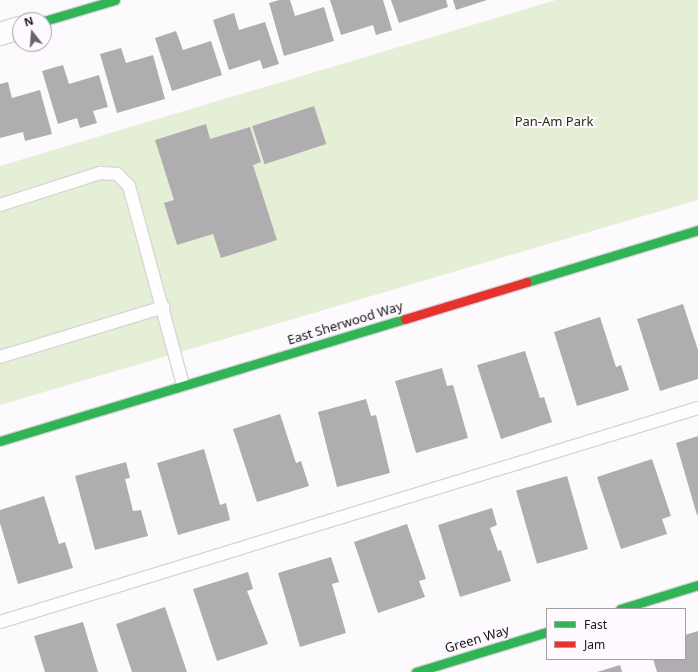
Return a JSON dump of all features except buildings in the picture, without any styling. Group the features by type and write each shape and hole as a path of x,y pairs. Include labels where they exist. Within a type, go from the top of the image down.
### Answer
{"street":[{"path":"52,19 115,0"},
{"path":"0,34 12,30"},
{"name":"East Sherwood Way","path":"0,441 698,230"},
{"path":"623,608 698,585"},
{"name":"Green Way","path":"416,672 546,632"}],"lane":[{"path":"0,205 100,173 117,174 130,186 164,307 184,386"},
{"path":"0,357 164,307"},
{"path":"0,622 698,408"}],"green space":[{"name":"Pan-Am Park","path":"556,0 698,0 698,200 0,405 0,166"}],"traffic: fast":[{"path":"52,19 115,0"},
{"path":"527,282 698,230"},
{"path":"0,441 405,319"},
{"path":"623,608 698,585"},
{"path":"416,672 546,632"}],"traffic: jam":[{"path":"405,319 527,282"}]}
